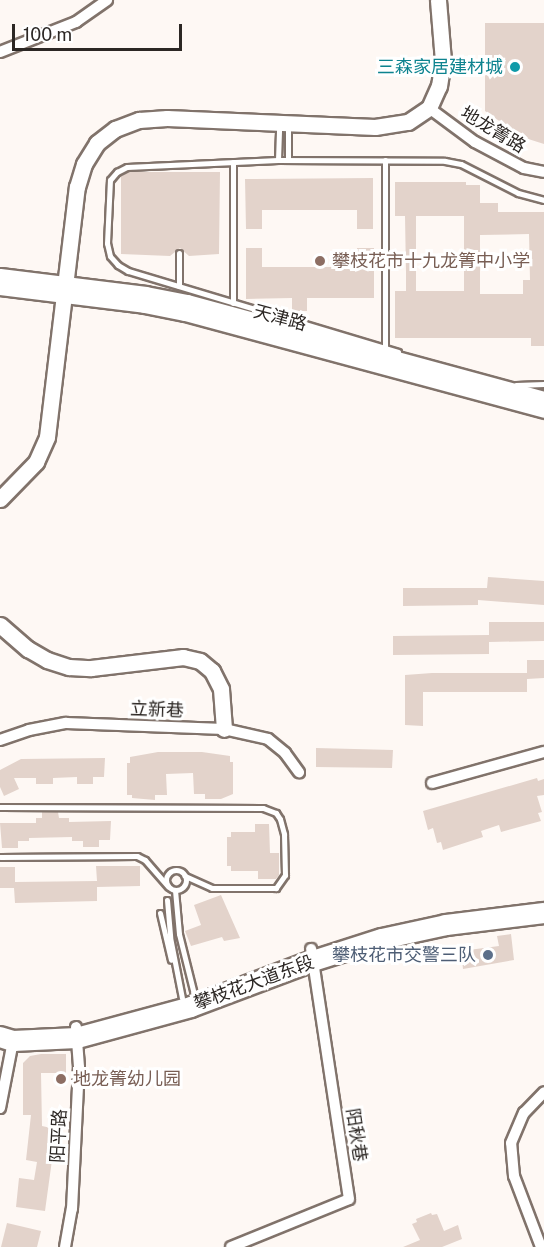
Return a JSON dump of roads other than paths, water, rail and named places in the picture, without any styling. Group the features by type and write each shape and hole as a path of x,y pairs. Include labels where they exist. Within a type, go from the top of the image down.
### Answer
{"highway":[{"name":"攀枝花大道东段","path":"7,1039 77,1033 177,1011 380,929 443,915 544,903"},
{"name":"攀枝花大道东段","path":"0,1025 15,1030 77,1033 312,955 446,925 544,913"}],"main road":[{"path":"0,499 36,462 47,437 77,187 84,164 97,143 115,129 139,120 167,118 375,127 408,122 429,108 439,86 443,61 438,0"},
{"path":"0,276 65,289 187,302 544,399"},
{"name":"天津路","path":"0,287 65,289 184,313 544,410"},
{"path":"0,625 28,649 47,660 69,667 91,668 174,657 200,661 212,671 221,689 224,729"}],"street":[{"path":"0,52 76,22 107,0"},
{"name":"地龙箐路","path":"429,108 475,142 524,168 544,172"},
{"name":"立新巷","path":"0,740 29,730 66,723 224,729 268,739 285,753 299,772"},
{"path":"432,783 544,752"},
{"name":"阳秋巷","path":"231,1247 349,1199 312,955"},
{"name":"阳平路","path":"65,1247 72,1209 79,1067 77,1033"},
{"path":"0,1108 7,1039"},
{"path":"541,1247 514,1176 511,1143 524,1113 544,1092"}],"lane":[{"path":"278,160 284,123"},
{"path":"284,123 288,160"},
{"path":"544,200 518,193 461,164 385,160 278,160 127,166 110,180 107,243 110,256 117,265 128,271 490,381 520,385 544,384"},
{"path":"385,160 385,348"},
{"path":"233,162 233,303"},
{"path":"179,253 179,286"},
{"path":"0,807 263,808 276,813 280,819 284,834 285,875 281,885 276,888 212,888 177,870 166,877 168,886"},
{"path":"0,857 137,856 146,860 168,886 176,890"},
{"path":"176,890 184,886 185,876"},
{"path":"176,890 179,934 188,996"},
{"path":"167,900 176,973"},
{"path":"160,913 166,946 188,996"}],"place":[{"name":"三森家居建材城","path":"515,67"},
{"name":"攀枝花市十九龙箐中小学","path":"320,261"},
{"name":"攀枝花市交警三队","path":"488,955"},
{"name":"地龙箐幼儿园","path":"61,1079"}]}
